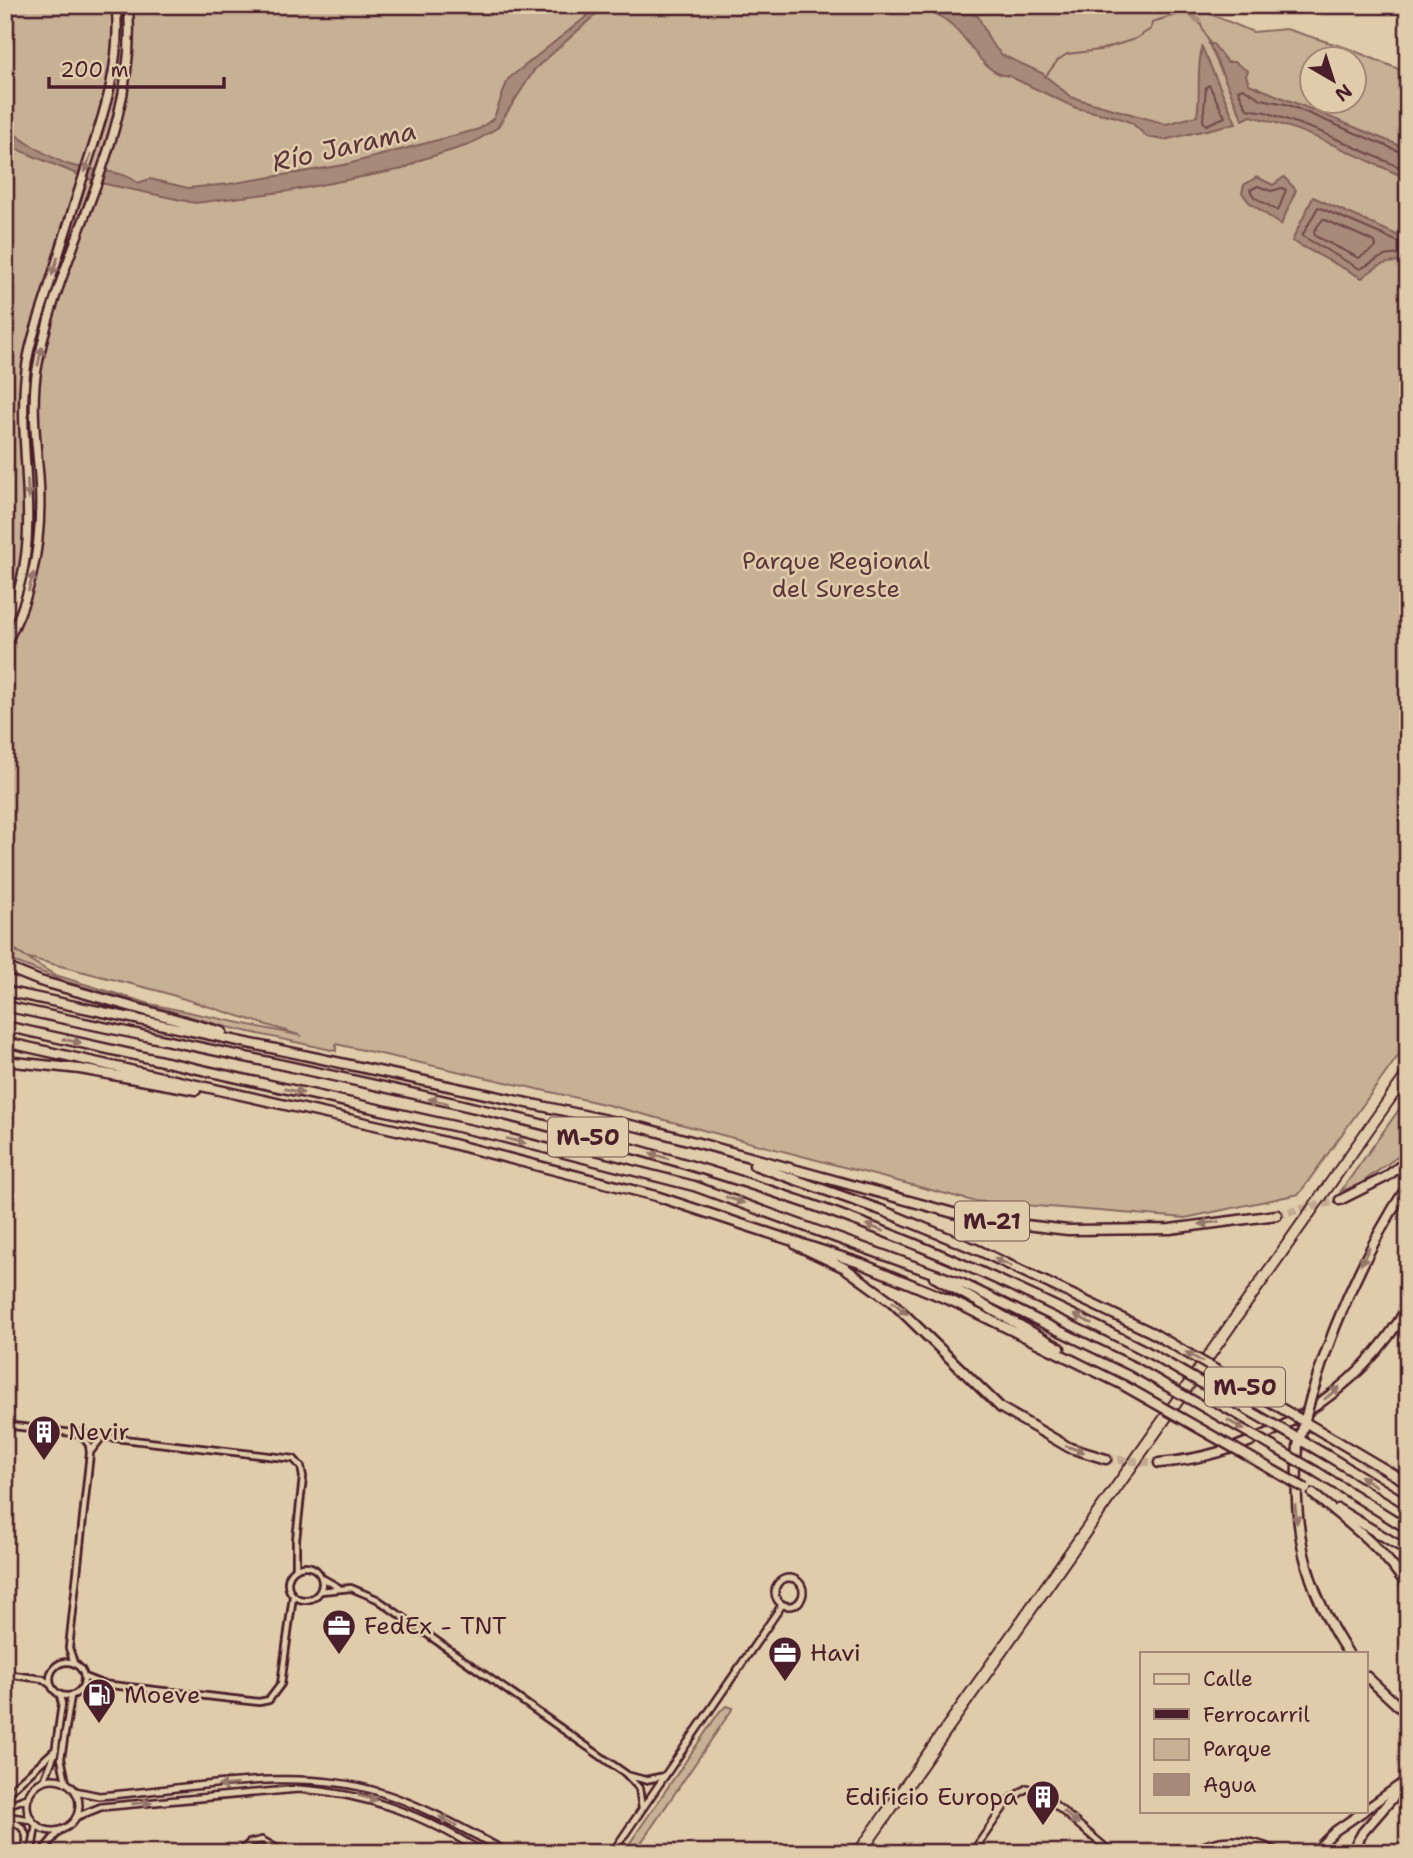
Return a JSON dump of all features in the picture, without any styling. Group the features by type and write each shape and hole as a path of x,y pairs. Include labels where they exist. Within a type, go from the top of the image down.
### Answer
{"highway":[{"path":"5,967 51,984 293,1052"},
{"name":"M-50","path":"5,991 505,1096 644,1128 715,1150 881,1210 980,1251 1153,1333 1408,1483"},
{"name":"M-50","path":"5,1006 500,1115 699,1168 860,1222 971,1266 1144,1350 1408,1505"},
{"name":"M-50","path":"5,1026 606,1163 694,1186 926,1271 1007,1304 1134,1367 1317,1472 1408,1529"},
{"name":"M-50","path":"5,1042 565,1171 860,1263 954,1302 1123,1385 1408,1551"},
{"path":"5,1061 80,1069 299,1108"},
{"name":"M-21","path":"715,1150 975,1219 1068,1230 1170,1228 1277,1215"},
{"path":"1340,1200 1386,1177 1408,1160"},
{"path":"1347,1652 1327,1622 1308,1576 1298,1536 1295,1496 1298,1446 1341,1307 1370,1246 1408,1185"},
{"path":"764,1231 845,1268 872,1287 910,1317 979,1387 1011,1415 1070,1448 1106,1459"},
{"path":"926,1271 939,1281 1003,1314 1123,1385"},
{"path":"1158,1463 1191,1461 1227,1451 1289,1422 1322,1402 1366,1361 1408,1306"},
{"path":"1309,1491 1361,1533 1400,1574 1408,1588"},
{"path":"1368,1678 1408,1715"},
{"path":"1351,1853 1363,1832 1408,1779"}],"main road":[{"path":"5,622 17,591 27,546 29,504 24,405 26,369 113,76 116,5"},
{"path":"5,645 27,594 38,546 40,502 34,402 37,371 54,303 112,130 126,78 129,49 128,5"},
{"path":"1368,1808 1408,1779"},
{"path":"1313,1853 1335,1831 1362,1812"},
{"path":"1190,1853 1203,1846 1231,1840 1248,1841 1280,1853"}],"street":[{"path":"5,1425 80,1433 294,1459 301,1467 303,1477 296,1540 296,1569 288,1581 293,1596 288,1617 281,1684 270,1700 259,1702 108,1685 84,1677 74,1663 69,1648 90,1452 89,1445 80,1433"},
{"path":"90,1452 104,1436"},
{"path":"296,1569 311,1567 322,1578 339,1587 360,1591 377,1599 626,1774 639,1788 642,1809"},
{"path":"321,1591 322,1578"},
{"path":"783,1579 796,1580 804,1589 801,1601 794,1606 782,1605 775,1595 776,1586 783,1579"},
{"path":"293,1596 308,1600 321,1591 339,1587"},
{"path":"612,1853 782,1605"},
{"path":"51,1685 51,1674 58,1665 74,1663"},
{"path":"5,1674 43,1679 60,1695 62,1704 56,1748 44,1781 29,1797 5,1806"},
{"path":"60,1695 71,1696 80,1691 84,1677"},
{"path":"66,1783 61,1758 71,1696"},
{"path":"5,1795 56,1748"},
{"path":"626,1774 645,1780 665,1776"},
{"path":"44,1781 55,1779 66,1783 75,1791 99,1796 298,1780 349,1784 408,1802 509,1853"},
{"path":"972,1853 1008,1801 1027,1788 1046,1797 1112,1853"},
{"path":"41,1853 60,1830 76,1817 101,1807 298,1789 377,1800 405,1810 484,1853"},
{"path":"75,1791 78,1800 76,1817"},
{"path":"24,1853 33,1844 34,1822 29,1797"},
{"path":"5,1818 34,1822 49,1831 60,1830"},
{"path":"5,1818 23,1827 27,1841 24,1853"},
{"path":"240,1853 249,1843 262,1840 285,1853"}],"green space":[{"name":"Parque Regional del Sureste","path":"5,5 1189,5 1253,32 1286,29 1341,46 1298,46 1298,116 1368,116 1368,57 1396,68 1408,77 1408,1042 1299,1194 1185,1218 973,1201 604,1104 336,1044 336,1051 227,1027 67,982 5,958 5,945 25,957 5,941","holes":["25,957 159,991 302,1036 150,1004 55,975"]},
{"path":"1408,1097 1408,1149 1360,1184 1341,1191"},
{"path":"727,1706 733,1708 634,1853 623,1853 720,1711"}],"water":[{"path":"601,5 625,5 602,9 535,69 497,128 469,145 420,160 403,169 289,191 195,203 96,182 19,150 5,148 5,126 36,148 70,165 123,175 138,183 150,179 188,188 344,165 479,129 494,118 508,79"},
{"path":"918,5 946,5 978,16 991,43 1002,55 1042,73 1071,97 1166,124 1197,116 1202,47 1236,123 1164,140 1147,137 1132,123 1076,108 1009,76 999,74 984,63 948,22"},
{"path":"1209,44 1213,44 1227,62 1234,62 1248,71 1246,75 1249,84 1298,104 1298,116 1327,116 1408,149 1408,179 1292,128 1251,116 1243,120"},
{"path":"1257,177 1273,185 1284,177 1296,190 1281,225 1249,202 1242,193 1244,185"},
{"path":"1313,197 1408,240 1408,263 1383,264 1362,278 1292,241"}],"waterway":[{"path":"1179,5 1199,21"},
{"path":"1045,77 1058,60 1067,54 1100,50 1135,39 1151,29 1152,22 1185,12 1199,21 1211,46"}],"tunnel":[{"path":"1277,1215 1340,1200"},
{"path":"1106,1459 1159,1463"}],"railway":[{"path":"851,1853 1408,1063"},
{"path":"867,1853 1408,1083"}],"place":[{"name":"Nevir","path":"44,1462"},
{"name":"FedEx - TNT","path":"339,1656"},
{"name":"Havi","path":"785,1683"},
{"name":"Moeve","path":"99,1725"},
{"name":"Edificio Europa","path":"1043,1827"}],"water label":[{"name":"Río Jarama","path":"344,146"}]}
